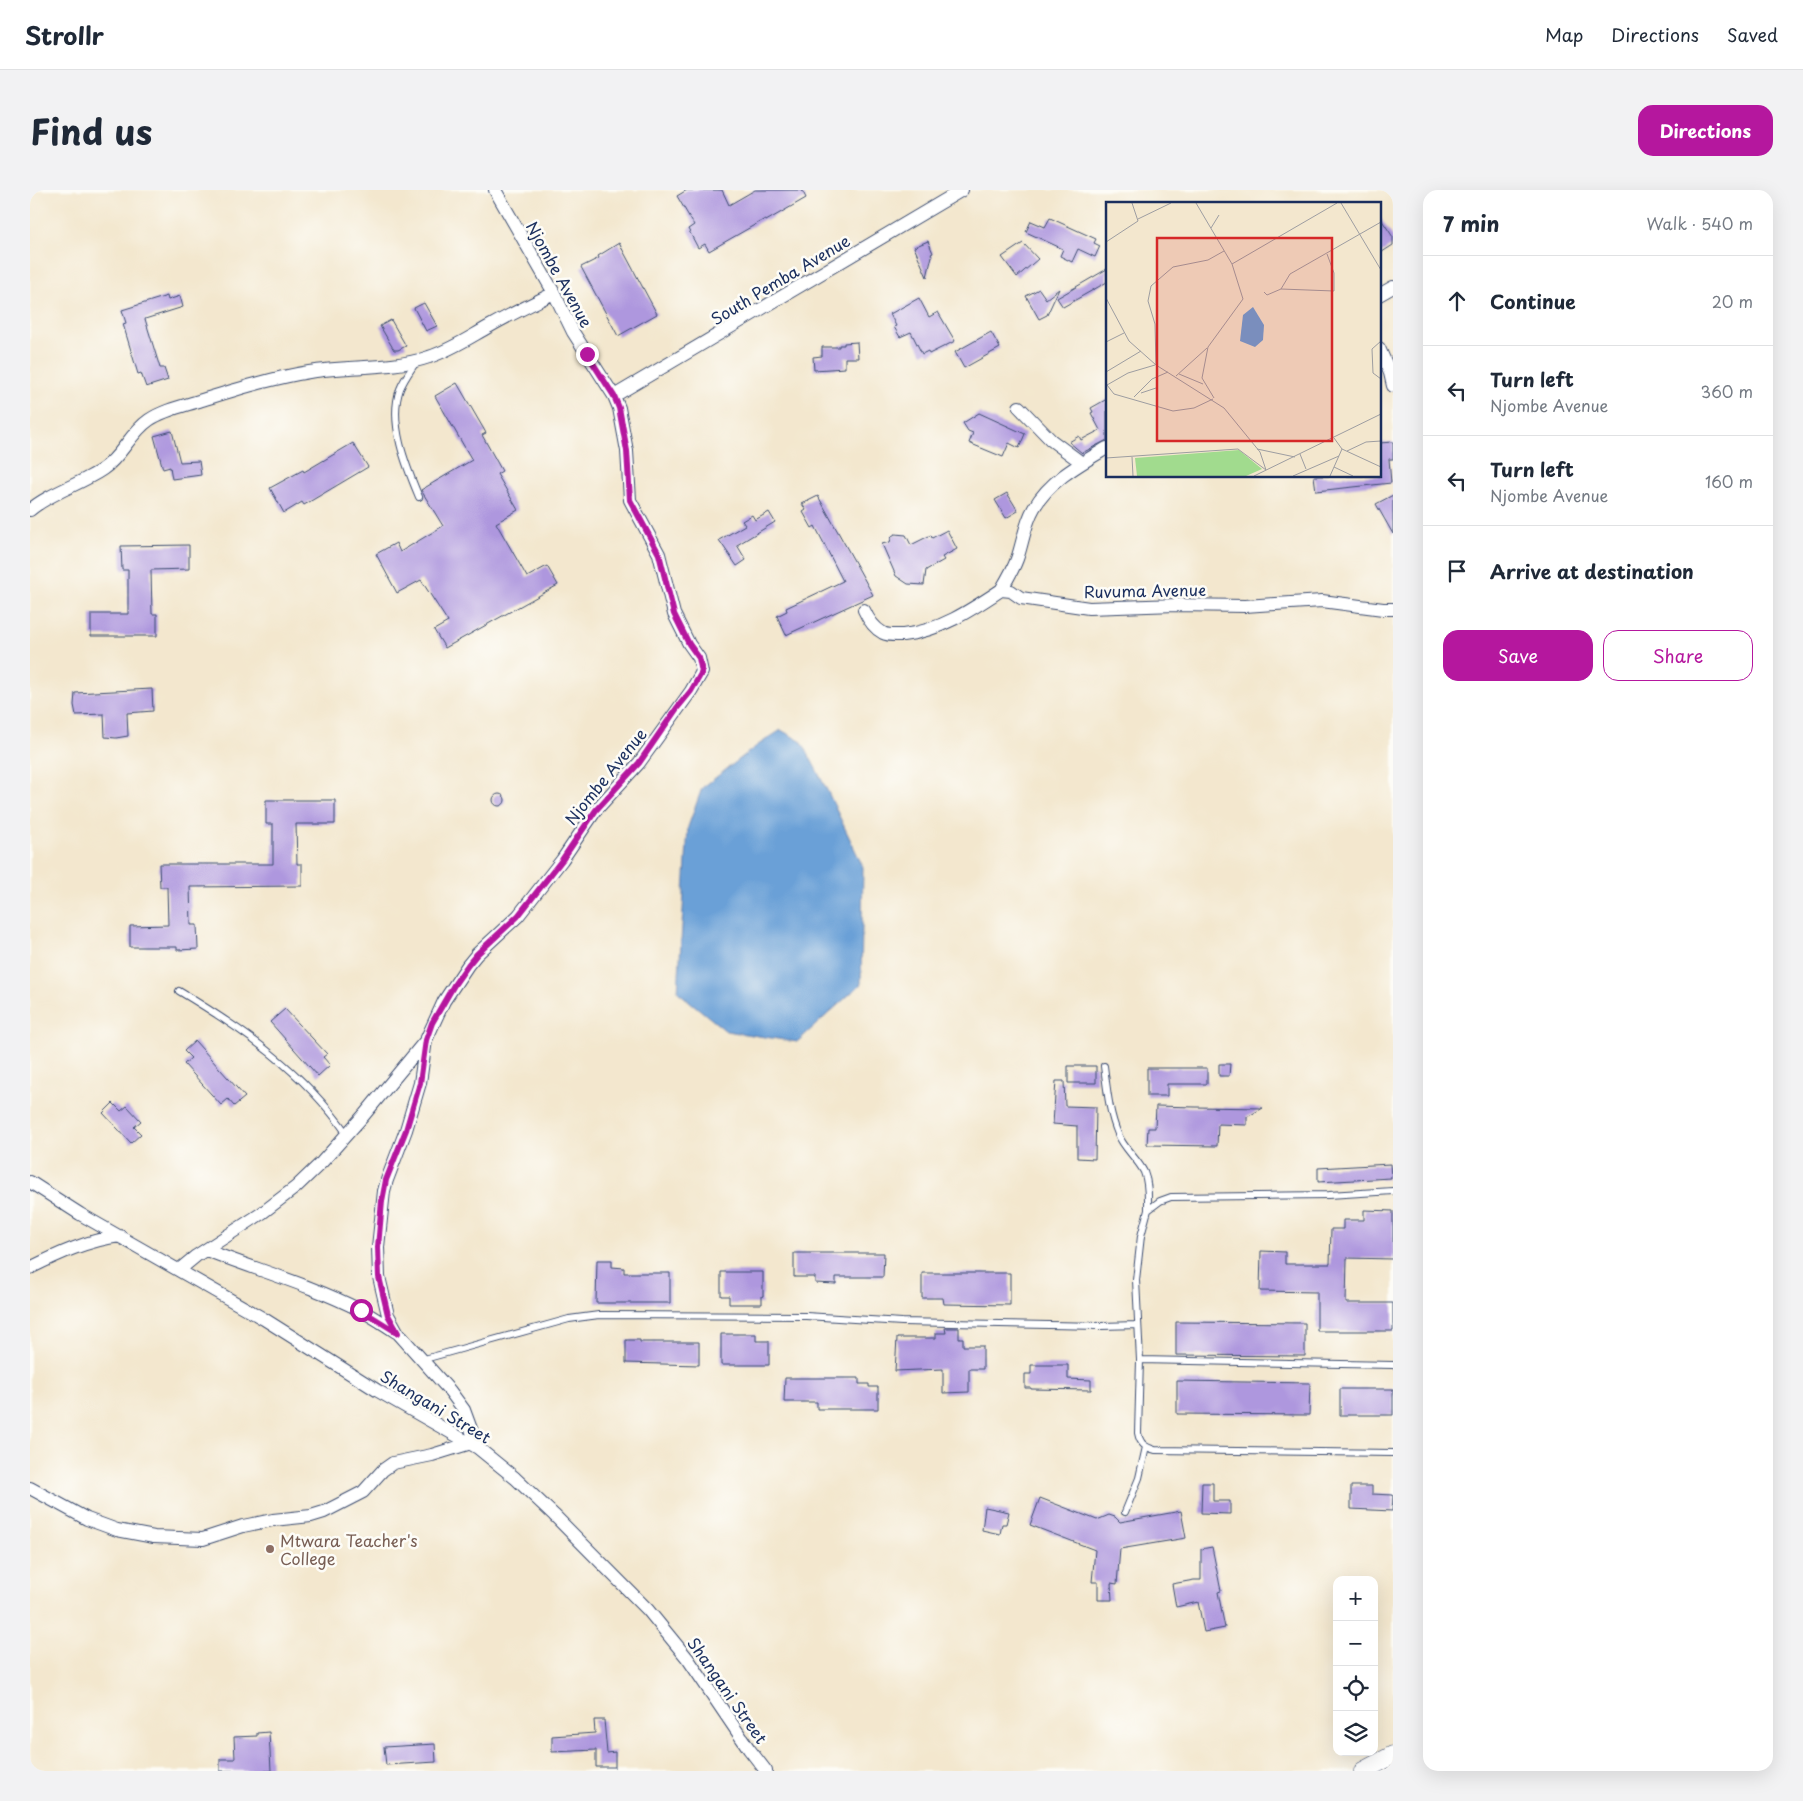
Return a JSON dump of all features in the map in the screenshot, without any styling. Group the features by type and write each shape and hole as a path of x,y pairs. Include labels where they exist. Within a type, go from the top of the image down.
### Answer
{"street":[{"name":"Njombe Avenue","path":"474,1446 464,1410 450,1391 398,1333 388,1315 379,1277 378,1247 386,1180 406,1130 420,1083 426,1040 444,1001 468,965 477,954 518,916 562,860 596,810 639,763 691,691 702,672 699,658 689,644 674,614 659,554 630,500 627,451 619,408 614,396 573,332 554,292 495,190"},
{"name":"South Pemba Avenue","path":"614,396 962,190"},
{"path":"1380,294 1393,287"},
{"path":"30,510 85,481 105,468 137,430 157,415 234,390 296,374 339,367 394,364 440,353 554,292"},
{"path":"1380,350 1390,373 1393,386"},
{"path":"1019,408 1051,440 1082,463"},
{"path":"864,610 872,624 884,634 892,636 906,634 933,628 958,618 1001,590 1016,560 1033,509 1045,492 1068,472 1106,449"},
{"name":"Ruvuma Avenue","path":"1001,590 1011,591 1021,598 1089,608 1176,605 1245,606 1322,601 1376,609 1393,609"},
{"path":"178,1270 262,1213 296,1187 322,1162 386,1090 426,1040"},
{"name":"Shangani Street","path":"30,1182 264,1320 378,1391 474,1446 515,1478 648,1610 688,1659 766,1771"},
{"path":"30,1268 82,1245 105,1238 120,1236"},
{"path":"206,1250 337,1299 361,1310 398,1333"},
{"path":"30,1488 88,1519 117,1530 154,1537 203,1539 243,1526 273,1520 311,1516 324,1512 363,1492 383,1470 393,1463 474,1446"},
{"path":"1363,1771 1393,1754"}],"lane":[{"path":"416,360 400,388 396,420 402,449 419,497"},
{"path":"180,992 240,1030 290,1070 317,1095 347,1134"},
{"path":"1104,1066 1111,1109 1118,1136 1124,1147 1144,1172 1147,1184 1148,1210 1141,1236 1136,1280 1140,1360 1139,1440 1146,1447 1155,1450 1393,1453"},
{"path":"1148,1210 1160,1201 1171,1197 1329,1195 1393,1191"},
{"path":"422,1360 561,1322 599,1315 806,1316 902,1322 1138,1325"},
{"path":"1140,1360 1393,1365"},
{"path":"1125,1512 1139,1478 1146,1447"}],"water":[{"path":"781,730 802,742 863,867 861,984 797,1042 726,1031 678,992 688,827 702,788 758,745"}],"building":[{"path":"687,190 722,190 729,205 755,190 802,190 806,198 709,251 705,244 698,248 688,229 694,225 677,196"},
{"path":"1050,218 1096,239 1094,243 1100,246 1095,257 1078,249 1072,262 1060,256 1063,249 1026,232 1031,221 1045,227"},
{"path":"1380,218 1393,237 1393,245 1380,253"},
{"path":"928,241 933,253 931,254 927,277 914,247"},
{"path":"619,243 657,314 618,336 581,267 599,258 598,256"},
{"path":"1023,243 1038,259 1017,277 1002,257"},
{"path":"1106,270 1106,283 1063,307 1057,298"},
{"path":"1039,289 1046,299 1059,289 1047,315 1039,319 1026,296"},
{"path":"167,296 168,300 180,296 183,307 145,319 160,368 164,368 168,380 146,387 141,373 138,374 123,324 126,323 122,310"},
{"path":"919,298 929,317 938,312 955,341 929,354 928,351 922,354 911,332 900,337 894,327 896,326 890,314"},
{"path":"424,303 437,326 426,331 414,308"},
{"path":"391,320 406,346 398,350 394,350 380,326"},
{"path":"991,332 1000,348 964,368 955,352"},
{"path":"857,342 858,358 845,358 845,368 814,370 813,357 822,356 822,347 839,347 839,345 844,345 844,343"},
{"path":"457,383 486,433 482,435 502,471 497,474 518,510 496,523 527,577 547,566 558,585 445,648 434,630 448,622 421,580 397,593 376,554 396,543 400,552 443,526 421,490 472,460 435,396"},
{"path":"1106,400 1106,441 1082,453 1069,442 1079,436 1081,440 1100,430 1091,413 1093,412 1091,408"},
{"path":"979,413 1025,434 1019,448 1009,443 1003,457 969,443 973,433 968,431 963,423"},
{"path":"172,431 180,462 199,461 201,475 172,479 170,467 163,469 154,436"},
{"path":"1393,442 1393,459 1389,459 1391,483 1316,491 1314,478 1380,478 1380,443"},
{"path":"353,443 368,467 304,505 302,502 284,513 270,488 303,470 304,472"},
{"path":"1007,493 1018,511 1006,518 995,500"},
{"path":"1393,495 1393,534 1376,504"},
{"path":"818,496 873,595 786,635 777,616 787,611 786,608 843,581 815,526 812,528 803,512 806,510 802,504"},
{"path":"769,512 775,522 737,545 746,560 737,566 719,540 745,525 742,521 752,515 755,520"},
{"path":"947,530 957,549 942,557 944,560 926,570 924,585 908,584 896,576 882,544 890,542 895,534 906,535 911,545 931,535 932,538"},
{"path":"189,545 189,569 151,570 152,614 157,614 157,636 91,636 91,614 128,614 128,570 122,570 121,546"},
{"path":"152,689 153,711 127,713 128,736 105,737 104,714 76,715 74,705 75,693"},
{"path":"497,794 501,794 505,800 501,806 497,806 493,802 493,798"},
{"path":"266,800 335,800 335,824 296,824 297,864 302,864 302,886 190,887 191,925 197,925 198,949 177,950 177,947 130,947 130,926 168,925 167,887 160,887 159,864 273,864 273,824 266,824"},
{"path":"285,1009 327,1054 323,1057 330,1065 318,1076 270,1022"},
{"path":"195,1041 245,1097 234,1106 228,1099 221,1105 184,1064 191,1058 184,1051"},
{"path":"1219,1064 1230,1064 1229,1076 1219,1076"},
{"path":"1068,1066 1096,1066 1096,1083 1068,1083"},
{"path":"1147,1068 1207,1068 1207,1084 1167,1084 1167,1096 1147,1096"},
{"path":"1056,1081 1064,1081 1065,1106 1096,1107 1095,1159 1077,1158 1077,1126 1053,1124"},
{"path":"113,1103 121,1111 127,1106 141,1121 134,1127 141,1134 131,1143 103,1113"},
{"path":"1156,1106 1263,1108 1247,1117 1247,1125 1218,1124 1217,1146 1147,1145 1148,1128 1155,1128"},
{"path":"1390,1164 1391,1178 1318,1182 1318,1168"},
{"path":"1364,1210 1393,1211 1393,1259 1347,1258 1346,1303 1393,1303 1393,1331 1317,1331 1317,1292 1260,1291 1261,1251 1285,1252 1285,1264 1330,1264 1331,1229 1343,1229 1343,1220 1364,1220"},
{"path":"794,1253 884,1253 883,1277 836,1277 836,1284 815,1283 815,1277 794,1277"},
{"path":"597,1260 612,1260 612,1267 624,1268 624,1273 670,1273 670,1303 596,1303"},
{"path":"721,1272 763,1272 762,1304 729,1304 729,1296 721,1296"},
{"path":"922,1273 1010,1273 1010,1305 944,1304 943,1298 922,1298"},
{"path":"1176,1322 1305,1323 1305,1356 1176,1355"},
{"path":"945,1328 959,1328 959,1338 963,1338 963,1346 983,1346 983,1369 969,1369 969,1392 943,1393 943,1369 895,1371 897,1338 936,1338 936,1333 946,1333"},
{"path":"721,1334 756,1334 756,1341 769,1341 769,1365 721,1365"},
{"path":"626,1340 640,1340 640,1342 699,1342 699,1365 626,1363"},
{"path":"1031,1365 1068,1365 1068,1379 1091,1380 1091,1390 1025,1388 1025,1374 1031,1374"},
{"path":"785,1378 859,1378 859,1384 869,1384 869,1387 878,1387 878,1409 817,1409 817,1402 784,1402"},
{"path":"1177,1381 1310,1383 1309,1415 1177,1414"},
{"path":"1340,1389 1393,1389 1393,1415 1340,1415"},
{"path":"1202,1483 1213,1483 1213,1501 1230,1501 1230,1514 1201,1513"},
{"path":"1351,1486 1372,1486 1372,1494 1393,1495 1392,1511 1351,1509"},
{"path":"1040,1498 1097,1520 1109,1515 1115,1517 1120,1522 1181,1511 1186,1538 1120,1549 1117,1584 1111,1583 1112,1600 1098,1600 1098,1582 1092,1582 1095,1550 1030,1525"},
{"path":"985,1507 1009,1512 1006,1524 1002,1524 1000,1534 982,1530"},
{"path":"1212,1547 1221,1591 1218,1592 1225,1628 1204,1632 1198,1602 1176,1607 1172,1584 1201,1580 1201,1549"},
{"path":"594,1720 604,1720 607,1753 615,1752 615,1767 596,1767 596,1750 552,1752 552,1736 595,1733"},
{"path":"269,1732 271,1771 220,1771 220,1759 235,1759 234,1737 257,1736 257,1733"},
{"path":"435,1744 436,1762 386,1765 384,1747"}],"place":[{"name":"Mtwara Teacher's College","path":"270,1549"}],"route":[{"path":"361,1310 398,1333 388,1315 379,1277 378,1247 382,1201 386,1180 406,1130 420,1083 426,1040 432,1023 468,965 477,954 518,916 562,860 596,810 639,763 677,708 697,683 702,672 701,662 689,644 674,614 659,554 630,500 627,451 619,408 614,396 587,354"}]}
